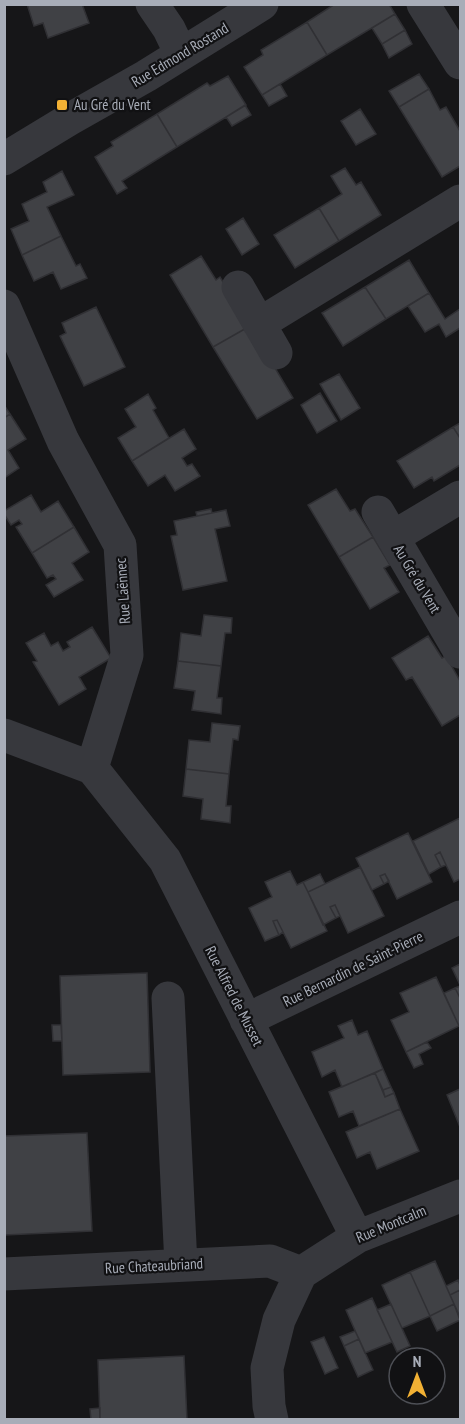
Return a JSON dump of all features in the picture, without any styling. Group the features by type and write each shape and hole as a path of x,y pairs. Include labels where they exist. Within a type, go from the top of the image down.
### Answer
{"street":[{"path":"152,4 169,29 180,54"},
{"name":"Rue Edmond Rostand","path":"4,159 146,76 262,4"},
{"path":"423,4 460,63"},
{"path":"259,324 460,201"},
{"path":"237,287 276,353"},
{"name":"Rue Laënnec","path":"4,306 63,441 120,545 127,655 92,768"},
{"name":"Au Gré du Vent","path":"460,497 385,524 460,652"},
{"path":"4,735 92,768"},
{"name":"Rue Alfred de Musset","path":"92,768 165,860 357,1237"},
{"name":"Rue Bernardin de Saint-Pierre","path":"246,1020 460,917"},
{"path":"168,998 181,1265"},
{"name":"Rue Montcalm","path":"301,1273 357,1237 460,1196"},
{"name":"Rue Chateaubriand","path":"4,1274 270,1261 301,1273"},
{"path":"272,1419 267,1368 279,1320 301,1273"}],"building":[{"path":"27,4 82,4 89,23 48,38 43,23 34,26"},
{"path":"335,4 389,4 395,14 327,55 307,22"},
{"path":"395,14 405,30 382,44 372,28"},
{"path":"307,22 327,55 262,95 244,67 263,55 261,50"},
{"path":"405,30 412,44 389,58 382,44"},
{"path":"419,74 429,89 399,107 389,91"},
{"path":"228,76 246,105 177,147 157,114 207,83 210,86"},
{"path":"280,84 287,96 269,106 262,95"},
{"path":"429,89 440,110 446,107 460,131 460,166 442,177 399,107"},
{"path":"245,105 251,115 232,126 226,117"},
{"path":"360,109 376,134 356,145 341,121"},
{"path":"157,114 177,147 122,181 127,188 117,194 95,157 113,146 111,142"},
{"path":"345,168 356,185 361,182 381,215 339,241 319,208 342,194 331,176"},
{"path":"62,171 74,195 47,207 61,236 22,255 11,229 29,221 22,204 47,192 43,182"},
{"path":"319,208 339,241 295,268 274,235"},
{"path":"243,218 259,244 242,255 226,229"},
{"path":"61,236 76,266 80,264 87,278 61,289 53,272 34,281 22,255"},
{"path":"201,256 216,280 220,277 250,326 213,347 170,275"},
{"path":"409,260 429,293 386,319 365,287"},
{"path":"365,287 386,319 343,346 322,313"},
{"path":"429,293 445,319 460,309 460,328 446,337 439,324 425,332 408,306"},
{"path":"96,307 125,367 84,386 60,336 66,333 62,323"},
{"path":"250,326 293,398 257,419 213,347"},
{"path":"339,374 360,408 341,420 320,384"},
{"path":"320,393 337,421 317,433 301,405"},
{"path":"148,394 156,408 153,410 169,438 132,461 118,438 136,427 125,409"},
{"path":"4,405 10,414 4,418"},
{"path":"10,414 26,439 8,450 19,468 4,478 4,418"},
{"path":"460,423 460,438 453,427"},
{"path":"453,427 460,438 460,465 434,481 432,477 414,488 397,461"},
{"path":"184,429 196,449 182,458 187,466 192,464 200,476 175,491 165,475 148,486 132,461"},
{"path":"336,489 350,511 355,509 373,537 339,557 308,505"},
{"path":"31,495 41,512 58,501 74,527 32,553 16,527 22,524 19,520 11,525 4,514 4,511"},
{"path":"211,509 212,513 197,516 196,512"},
{"path":"226,510 230,526 215,529 227,581 183,590 171,536 177,535 174,521"},
{"path":"74,527 89,552 72,563 83,580 54,597 46,585 56,579 53,575 47,578 32,553"},
{"path":"373,537 390,565 384,568 399,592 370,609 339,557"},
{"path":"204,615 232,618 231,633 225,633 221,666 178,661 181,633 201,636"},
{"path":"92,627 111,658 79,677 86,689 59,705 33,662 37,661 26,643 44,633 51,646 58,642 63,651 70,647 67,642"},
{"path":"428,636 442,658 446,656 460,681 460,715 442,726 412,677 406,680 392,658"},
{"path":"178,661 221,666 217,698 222,698 221,714 192,710 195,691 174,688"},
{"path":"212,723 240,726 238,740 233,739 229,774 186,769 189,740 210,742"},
{"path":"186,769 229,774 226,806 231,806 230,823 201,819 203,799 183,796"},
{"path":"460,818 460,879 454,882 440,852 435,855 441,867 429,874 413,841"},
{"path":"408,833 432,882 397,899 385,874 380,876 384,884 372,890 356,858"},
{"path":"440,852 446,865 441,867 435,855"},
{"path":"360,867 384,916 348,933 335,905 330,907 336,918 323,925 308,892"},
{"path":"290,871 297,885 303,882 327,931 291,948 277,920 273,921 279,935 265,941 249,908 272,897 265,882"},
{"path":"320,874 325,884 308,892 303,882"},
{"path":"385,874 389,881 384,884 380,876"},
{"path":"335,905 340,916 336,918 330,907"},
{"path":"277,920 283,932 279,935 273,921"},
{"path":"460,964 460,985 452,968"},
{"path":"147,973 150,1072 63,1075 60,976"},
{"path":"436,977 459,1026 406,1052 391,1020 409,1012 400,993"},
{"path":"460,986 460,998 455,988"},
{"path":"455,988 460,998 460,1026 444,993"},
{"path":"352,1020 358,1035 367,1031 383,1069 342,1087 335,1070 322,1077 312,1052 344,1038 338,1026"},
{"path":"52,1025 61,1025 62,1041 53,1041"},
{"path":"427,1042 431,1048 419,1054 423,1064 414,1068 406,1052"},
{"path":"383,1069 391,1087 383,1090 375,1073"},
{"path":"375,1073 385,1097 394,1093 400,1109 359,1126 353,1111 339,1117 329,1092"},
{"path":"391,1087 394,1093 385,1097 383,1090"},
{"path":"460,1089 460,1127 447,1095"},
{"path":"400,1109 419,1151 377,1169 370,1152 357,1158 346,1132"},
{"path":"87,1133 92,1231 5,1235 4,1136"},
{"path":"435,1261 454,1304 430,1316 410,1272"},
{"path":"410,1272 430,1316 402,1328 382,1285"},
{"path":"458,1280 460,1290 450,1295 446,1286"},
{"path":"460,1290 460,1317 450,1295"},
{"path":"372,1298 392,1342 365,1353 346,1310"},
{"path":"391,1304 410,1346 394,1346 377,1310"},
{"path":"454,1304 460,1320 437,1331 430,1316"},
{"path":"355,1331 359,1339 344,1346 340,1337"},
{"path":"324,1337 338,1368 325,1374 311,1342"},
{"path":"359,1339 373,1370 358,1377 344,1346"},
{"path":"184,1356 187,1420 100,1420 98,1360"},
{"path":"100,1408 100,1420 91,1420 90,1409"}],"place":[{"name":"Au Gré du Vent","path":"62,105"}]}
